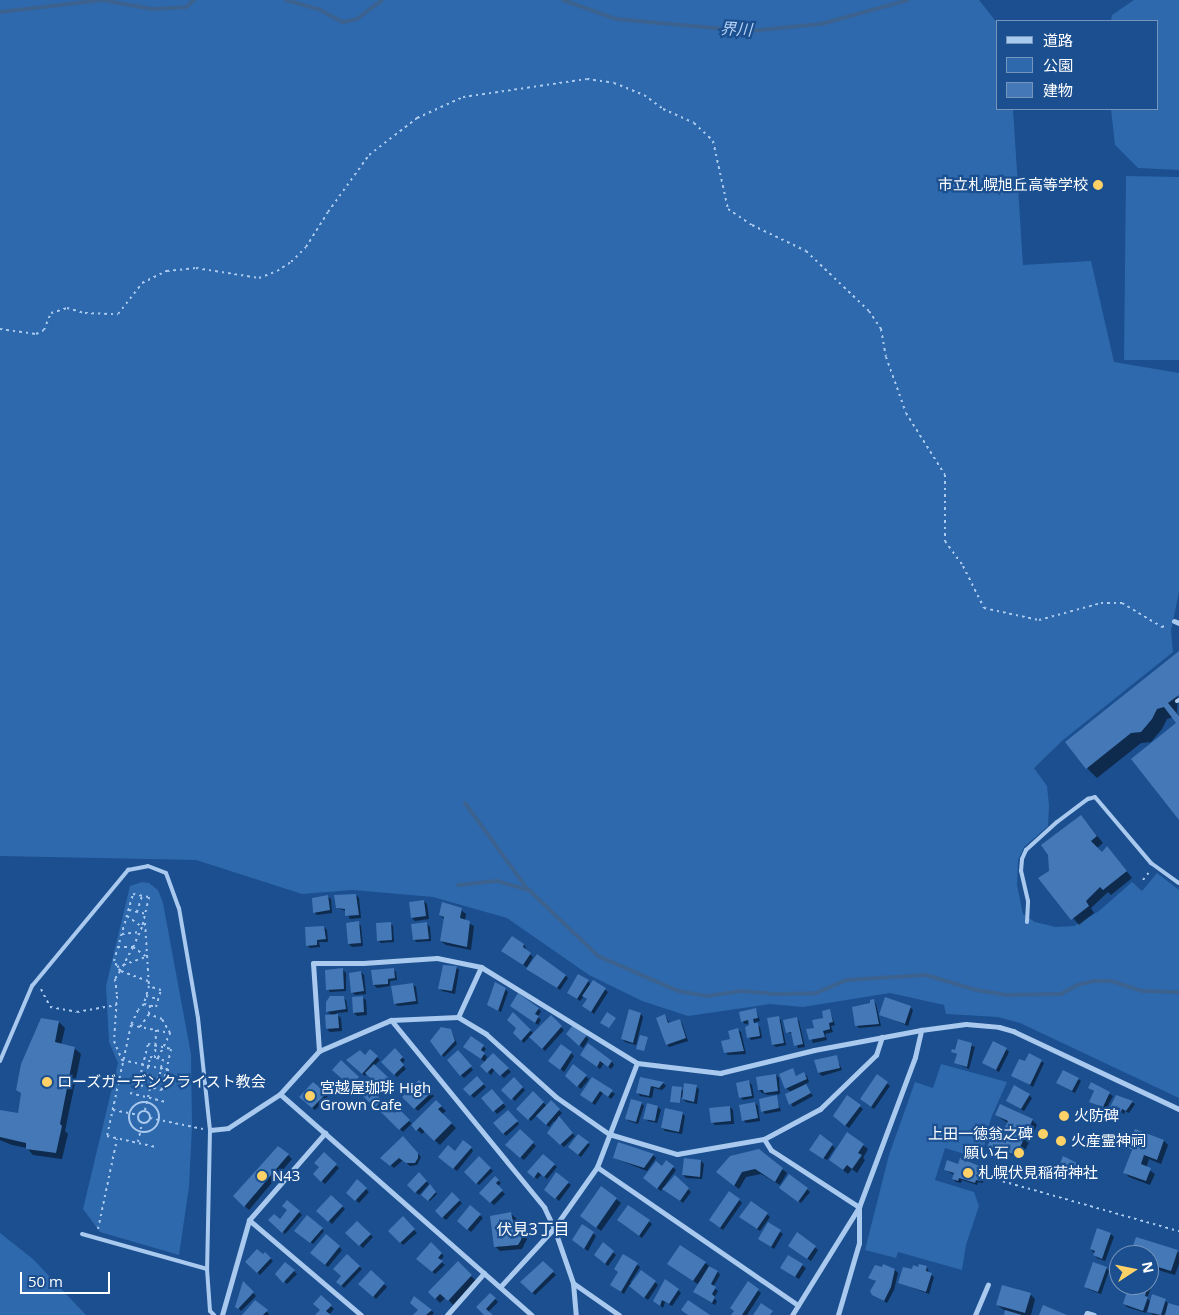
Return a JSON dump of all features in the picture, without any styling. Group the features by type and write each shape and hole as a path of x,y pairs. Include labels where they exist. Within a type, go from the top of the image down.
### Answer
{"street":[{"path":"319,1051 313,963 362,963 437,958 481,967 637,1063 720,1073 814,1050 921,1030 966,1024 999,1027 1013,1031 1179,1109"},
{"path":"458,1017 481,967"},
{"path":"210,1130 228,1128 280,1094 319,1051 391,1020 458,1017 486,1034 556,1096 609,1134 677,1154 764,1139 820,1109 876,1055 882,1037"},
{"path":"391,1020 544,1207 554,1228 573,1283 576,1315"},
{"path":"792,1315 859,1206 915,1056 921,1030"},
{"path":"500,1287 554,1228 597,1167 637,1063"},
{"path":"280,1094 532,1315"},
{"path":"222,1315 249,1220 325,1133"},
{"path":"764,1139 771,1150 859,1206"},
{"path":"597,1167 798,1305"},
{"path":"838,1315 860,1243 859,1206"},
{"path":"249,1220 361,1315"},
{"path":"447,1315 484,1273"},
{"path":"573,1283 619,1315"},
{"path":"975,1315 988,1284"},
{"path":"1086,1315 1087,1313 1094,1315"}],"lane":[{"path":"1028,922 1028,901 1021,871 1022,859 1026,850 1058,822 1088,799 1095,797 1154,865 1179,883"},
{"path":"0,1061 37,980 128,870 148,866 166,873 180,908 197,1008 210,1130 207,1269 210,1311 214,1315"},
{"path":"82,1234 207,1269"}],"path":[{"path":"0,329 36,334 44,330 51,312 67,308 85,313 118,314 142,283 167,270 196,268 259,278 277,271 291,262 306,247 328,212 369,155 418,118 463,97 587,79 614,83 644,96 663,109 694,123 714,141 728,209 752,225 806,251 869,311 881,328 886,357 906,413 946,475 945,541 963,566 984,608 1038,620 1101,602 1122,603 1162,627 1176,622"},
{"path":"1143,880 1154,865"},
{"path":"122,1060 114,1041 115,979 120,971 124,964 140,932 149,898 133,894 114,961 120,971 148,981"},
{"path":"137,912 142,896"},
{"path":"128,910 146,914"},
{"path":"127,916 142,927"},
{"path":"144,921 149,986 144,1004 138,1010 131,1025 107,1136 156,1147"},
{"path":"122,934 140,932"},
{"path":"118,948 133,947 147,957"},
{"path":"118,967 147,957"},
{"path":"37,980 50,1007 77,1012 116,1005"},
{"path":"144,1004 156,1007 161,990 149,986"},
{"path":"146,996 158,999"},
{"path":"140,1027 149,1014 150,1006"},
{"path":"149,1014 162,1020 170,1033"},
{"path":"131,1025 170,1033"},
{"path":"156,1030 157,1058"},
{"path":"157,1058 170,1033"},
{"path":"148,1044 157,1046 171,1049 162,1090 138,1085 148,1044"},
{"path":"150,1057 157,1058 163,1059 159,1078 146,1075 150,1057"},
{"path":"122,1060 173,1071"},
{"path":"112,1110 138,1115 145,1111 153,1076"},
{"path":"130,1093 166,1102"},
{"path":"147,1102 156,1108 158,1120 150,1130 140,1132 132,1126 130,1114 137,1104 147,1102"},
{"path":"145,1111 148,1112 150,1118"},
{"path":"138,1115 142,1122 138,1143"},
{"path":"150,1118 210,1130"},
{"path":"142,1122 148,1121 150,1118"},
{"path":"96,1238 117,1139"},
{"path":"984,1176 1179,1231"}],"green space":[{"path":"0,0 979,0 996,21 996,110 1013,110 1023,265 1091,261 1114,362 1179,373 1179,592 1171,631 1173,652 1063,740 1034,768 1047,786 1049,805 1048,826 1024,847 1018,860 1017,885 1023,914 1035,922 1056,927 1074,926 1099,911 1132,882 1142,891 1157,873 1179,890 1179,1098 1020,1023 998,1017 946,1014 944,1005 890,993 803,1007 770,1004 688,1016 642,1001 589,975 507,918 433,897 353,890 302,894 196,860 0,856"},
{"path":"1134,0 1179,0 1179,170 1138,168 1115,145 1111,110 1159,110 1159,20 1111,20 1112,15"},
{"path":"1126,176 1179,177 1179,360 1124,360"},
{"path":"142,882 149,883 158,890 163,903 191,1054 192,1127 189,1187 179,1255 100,1232 83,1209 118,1063 109,1042 106,986 130,886"},
{"path":"941,1064 1007,1082 991,1118 981,1159 945,1148 935,1180 974,1192 979,1206 966,1245 962,1270 898,1252 896,1258 865,1250 889,1155 915,1082 933,1088"},
{"path":"0,1233 33,1259 86,1315 0,1315"}],"building":[{"path":"1179,651 1179,695 1168,703 1179,716 1179,820 1131,759 1176,723 1164,707 1157,709 1152,719 1141,732 1131,733 1086,769 1065,742"},
{"path":"1081,815 1097,836 1091,841 1102,852 1107,846 1127,871 1103,890 1100,887 1086,901 1089,906 1071,920 1038,878 1049,871 1048,855 1041,845"},
{"path":"356,894 359,915 345,916 345,909 336,908 334,895"},
{"path":"328,895 330,910 313,913 312,898"},
{"path":"424,900 426,916 411,918 409,902"},
{"path":"442,902 462,908 460,918 470,921 467,947 440,941 444,917 439,915"},
{"path":"359,921 361,943 348,944 346,923"},
{"path":"391,922 392,940 377,941 376,923"},
{"path":"427,922 429,939 413,940 411,924"},
{"path":"324,926 326,939 317,940 317,945 306,946 305,927"},
{"path":"512,936 524,944 523,947 531,953 523,965 501,951"},
{"path":"537,954 566,975 557,988 526,969"},
{"path":"443,965 457,966 452,991 438,989"},
{"path":"343,968 344,989 326,990 325,970"},
{"path":"394,968 395,978 388,979 388,984 373,985 371,970"},
{"path":"361,971 364,991 351,993 349,973"},
{"path":"578,974 589,980 577,999 567,993"},
{"path":"593,980 606,988 591,1012 582,1006 587,999 582,996"},
{"path":"495,982 506,988 498,1011 487,1005"},
{"path":"413,983 416,1001 394,1004 391,986"},
{"path":"518,993 539,1008 535,1014 539,1016 535,1023 510,1006"},
{"path":"330,996 344,996 346,1009 326,1012 326,1002"},
{"path":"363,996 364,1012 353,1013 352,997"},
{"path":"885,997 911,1006 905,1024 879,1015"},
{"path":"874,999 879,1024 855,1026 852,1007 870,1003 870,1000"},
{"path":"756,1008 758,1018 753,1019 754,1023 758,1023 760,1036 747,1038 745,1027 749,1025 748,1020 741,1022 739,1012"},
{"path":"629,1009 641,1013 633,1043 621,1039"},
{"path":"830,1009 833,1022 829,1023 830,1029 823,1031 825,1037 809,1040 806,1029 814,1028 812,1020 823,1018 822,1011"},
{"path":"513,1012 531,1030 521,1041 513,1033 516,1028 507,1020"},
{"path":"607,1012 616,1018 609,1028 600,1023"},
{"path":"338,1014 339,1028 326,1029 325,1015"},
{"path":"665,1014 668,1023 680,1019 686,1038 666,1045 656,1018"},
{"path":"551,1015 562,1026 542,1049 529,1037"},
{"path":"779,1016 784,1043 772,1045 767,1018"},
{"path":"797,1017 803,1044 794,1046 791,1032 786,1033 783,1020"},
{"path":"41,1018 59,1021 55,1042 75,1047 56,1153 26,1149 26,1143 0,1137 0,1110 18,1113 21,1093 16,1090 21,1064"},
{"path":"573,1025 587,1035 579,1046 566,1034"},
{"path":"441,1027 451,1029 455,1041 441,1056 430,1041"},
{"path":"738,1028 744,1051 724,1053 721,1041 730,1039 728,1031"},
{"path":"640,1035 648,1037 644,1051 636,1049"},
{"path":"471,1036 484,1045 481,1050 485,1053 481,1059 463,1047"},
{"path":"958,1039 972,1043 967,1067 954,1063 957,1054 951,1052 952,1049 955,1050"},
{"path":"993,1041 1007,1048 996,1070 982,1063"},
{"path":"588,1043 612,1061 608,1067 600,1061 597,1067 580,1055"},
{"path":"561,1044 572,1052 560,1070 548,1061"},
{"path":"395,1048 403,1057 400,1060 404,1065 394,1075 381,1062"},
{"path":"370,1049 378,1056 362,1074 346,1060 360,1050 365,1055"},
{"path":"458,1050 472,1066 460,1076 447,1060"},
{"path":"493,1053 509,1068 500,1076 492,1068 487,1073 480,1066"},
{"path":"1029,1053 1042,1060 1030,1085 1011,1076 1019,1059 1025,1061"},
{"path":"837,1055 840,1068 818,1073 814,1060"},
{"path":"341,1060 359,1077 351,1087 332,1070"},
{"path":"374,1064 393,1082 384,1091 365,1073"},
{"path":"573,1064 587,1075 577,1087 565,1076"},
{"path":"793,1068 796,1076 804,1072 807,1079 785,1089 779,1074"},
{"path":"1063,1070 1079,1078 1072,1091 1056,1083"},
{"path":"776,1074 778,1091 764,1093 763,1090 758,1090 756,1077"},
{"path":"877,1074 888,1082 871,1107 860,1099"},
{"path":"477,1076 484,1084 470,1096 463,1089"},
{"path":"514,1077 523,1087 511,1100 501,1090"},
{"path":"592,1077 613,1090 608,1097 600,1091 592,1103 580,1095"},
{"path":"640,1077 664,1082 659,1088 651,1086 649,1096 636,1093"},
{"path":"419,1080 432,1092 414,1109 402,1097"},
{"path":"749,1080 752,1096 739,1098 736,1083"},
{"path":"313,1082 327,1093 312,1108 299,1097"},
{"path":"366,1082 382,1101 375,1108 359,1092"},
{"path":"1091,1082 1110,1092 1103,1107 1089,1102 1094,1091 1088,1088"},
{"path":"684,1083 697,1085 694,1102 682,1099"},
{"path":"806,1084 811,1093 789,1105 785,1094"},
{"path":"1014,1085 1030,1094 1021,1109 1006,1101"},
{"path":"672,1086 682,1087 680,1103 670,1102"},
{"path":"492,1089 504,1103 493,1112 481,1098"},
{"path":"533,1091 544,1102 528,1120 516,1109"},
{"path":"777,1095 779,1108 761,1112 759,1099"},
{"path":"847,1095 861,1105 845,1126 833,1116"},
{"path":"1116,1095 1133,1101 1126,1111 1122,1109 1121,1112 1110,1107"},
{"path":"631,1099 642,1102 636,1122 625,1119"},
{"path":"436,1100 442,1106 438,1109 452,1123 434,1141 420,1127 416,1131 411,1125"},
{"path":"551,1100 560,1109 546,1125 536,1116"},
{"path":"755,1102 758,1118 742,1121 739,1105"},
{"path":"647,1103 658,1106 655,1121 643,1119"},
{"path":"1000,1104 1033,1119 1016,1156 998,1147 997,1151 987,1147 994,1132 1001,1136 1008,1121 995,1115"},
{"path":"387,1106 395,1113 399,1109 410,1120 399,1130 381,1112"},
{"path":"730,1106 731,1121 711,1123 709,1108"},
{"path":"665,1108 683,1112 679,1132 661,1128"},
{"path":"508,1110 518,1121 503,1134 493,1123"},
{"path":"559,1116 573,1133 560,1145 547,1133"},
{"path":"520,1129 534,1142 520,1158 505,1145"},
{"path":"1135,1129 1164,1140 1157,1160 1144,1155 1141,1164 1151,1168 1146,1181 1123,1173 1132,1150 1128,1148"},
{"path":"847,1132 864,1144 858,1153 862,1155 852,1169 847,1165 843,1170 829,1160"},
{"path":"578,1134 589,1142 578,1155 568,1147"},
{"path":"820,1134 833,1144 823,1159 809,1150"},
{"path":"403,1136 418,1153 418,1158 415,1163 406,1163 399,1158 390,1166 380,1158"},
{"path":"463,1140 472,1147 453,1169 438,1157 448,1145 455,1151"},
{"path":"618,1142 654,1154 644,1168 613,1158"},
{"path":"278,1146 289,1154 244,1207 233,1196"},
{"path":"759,1149 783,1168 775,1182 755,1169 742,1172 734,1186 716,1172 730,1156"},
{"path":"324,1152 337,1164 321,1182 313,1174 319,1167 314,1163"},
{"path":"543,1154 555,1164 544,1177 538,1172 534,1178 527,1172"},
{"path":"479,1156 491,1168 476,1184 464,1172"},
{"path":"1063,1156 1077,1163 1070,1177 1057,1171"},
{"path":"684,1158 701,1160 700,1177 682,1175"},
{"path":"960,1158 979,1166 978,1169 983,1171 980,1181 976,1180 975,1183 959,1178 958,1181 952,1179 954,1173 944,1170 947,1160 958,1164"},
{"path":"666,1160 674,1166 657,1189 643,1178 656,1161 662,1166"},
{"path":"1003,1166 1014,1170 1011,1177 1001,1173"},
{"path":"419,1172 427,1181 415,1193 407,1185"},
{"path":"556,1172 569,1182 555,1199 544,1190"},
{"path":"789,1174 808,1188 798,1202 779,1188"},
{"path":"675,1175 689,1188 680,1201 662,1189"},
{"path":"495,1176 499,1180 496,1183 503,1190 490,1203 479,1193"},
{"path":"357,1179 367,1188 355,1201 346,1193"},
{"path":"430,1184 436,1192 428,1201 421,1195"},
{"path":"601,1186 617,1198 596,1228 580,1216"},
{"path":"729,1191 740,1199 720,1228 709,1220"},
{"path":"452,1192 460,1200 442,1218 435,1211"},
{"path":"331,1195 343,1206 328,1222 316,1211"},
{"path":"287,1200 300,1211 282,1233 268,1220 274,1214 280,1219 287,1210 282,1206"},
{"path":"751,1201 768,1213 757,1229 739,1217"},
{"path":"470,1205 481,1214 467,1230 457,1221"},
{"path":"628,1205 650,1220 639,1236 617,1220"},
{"path":"511,1212 514,1226 518,1226 524,1231 521,1240 518,1245 494,1247 490,1216"},
{"path":"307,1215 323,1228 310,1243 294,1231"},
{"path":"403,1216 415,1229 400,1243 388,1231"},
{"path":"357,1221 371,1234 359,1246 345,1233"},
{"path":"768,1222 781,1230 771,1247 758,1239"},
{"path":"582,1224 594,1232 584,1249 572,1240"},
{"path":"1097,1228 1111,1233 1102,1259 1093,1255 1095,1251 1090,1249"},
{"path":"797,1232 816,1246 807,1259 788,1246"},
{"path":"326,1234 340,1246 325,1265 310,1253"},
{"path":"1136,1237 1178,1250 1171,1271 1159,1267 1159,1245 1133,1245"},
{"path":"431,1242 442,1253 438,1258 443,1261 432,1272 416,1259"},
{"path":"603,1242 614,1251 605,1264 594,1255"},
{"path":"680,1245 706,1262 693,1281 667,1264"},
{"path":"257,1249 263,1254 265,1252 271,1258 257,1273 245,1262"},
{"path":"347,1254 360,1266 341,1286 336,1282 341,1276 333,1269"},
{"path":"623,1254 638,1263 621,1292 610,1285 618,1272 614,1269"},
{"path":"788,1255 803,1264 795,1277 780,1268"},
{"path":"458,1261 472,1275 448,1301 440,1294 435,1299 428,1292"},
{"path":"543,1261 554,1271 532,1293 520,1282"},
{"path":"285,1262 295,1270 283,1283 275,1274"},
{"path":"1093,1262 1107,1267 1098,1292 1084,1287"},
{"path":"883,1264 895,1269 891,1287 884,1301 872,1295 870,1291 876,1281 868,1278 875,1265 882,1267"},
{"path":"919,1264 927,1266 926,1271 932,1273 926,1292 898,1283 903,1267 912,1269 913,1265 918,1267"},
{"path":"709,1266 718,1271 711,1284 716,1287 712,1294 715,1297 712,1303 693,1292"},
{"path":"371,1270 385,1283 373,1297 358,1284"},
{"path":"641,1270 656,1281 644,1298 629,1286"},
{"path":"665,1279 679,1289 669,1304 662,1300 660,1306 653,1301"},
{"path":"243,1281 254,1292 238,1309 235,1307"},
{"path":"748,1281 759,1289 742,1315 731,1315 734,1311 730,1308"},
{"path":"1002,1285 1031,1293 1025,1313 996,1305"},
{"path":"490,1293 496,1298 486,1309 493,1315 484,1315 476,1307"},
{"path":"321,1295 332,1305 326,1311 331,1315 315,1315 320,1310 313,1304"},
{"path":"1126,1295 1145,1295 1148,1297 1143,1311 1123,1304"},
{"path":"1152,1295 1166,1299 1161,1315 1147,1312"},
{"path":"414,1296 432,1310 426,1315 413,1315 418,1310 410,1303"},
{"path":"255,1300 268,1310 263,1315 242,1315"},
{"path":"688,1300 710,1315 688,1315 681,1310"},
{"path":"761,1303 773,1311 770,1315 753,1315"},
{"path":"1168,1303 1179,1306 1179,1315 1165,1315"},
{"path":"1043,1305 1067,1315 1039,1315"},
{"path":"1005,1310 1022,1315 1004,1315"}],"waterway":[{"name":"界川","path":"0,12 102,0 152,9 186,7 194,0"},
{"name":"界川","path":"286,0 320,10 343,22 357,19 382,0"},
{"name":"界川","path":"563,0 616,19 749,31 821,24 908,0"},
{"path":"465,803 528,890"},
{"path":"458,885 497,881 529,890 598,956 678,991 707,996 741,991 777,994 816,993 847,980 926,975 976,990 1006,995 1061,994 1077,985 1094,981 1111,981 1142,991 1179,992"}],"place":[{"name":"市立札幌旭丘高等学校","path":"1098,185"},
{"name":"ローズガーデンクライスト教会","path":"47,1082"},
{"name":"宮越屋珈琲 High Grown Cafe","path":"310,1096"},
{"name":"火防碑","path":"1064,1116"},
{"name":"上田一徳翁之碑","path":"1043,1134"},
{"name":"火産霊神祠","path":"1061,1141"},
{"name":"願い石","path":"1019,1153"},
{"name":"札幌伏見稲荷神社","path":"968,1173"},
{"name":"N43","path":"262,1176"}],"district":[{"name":"伏見3丁目","path":"533,1229"}]}
